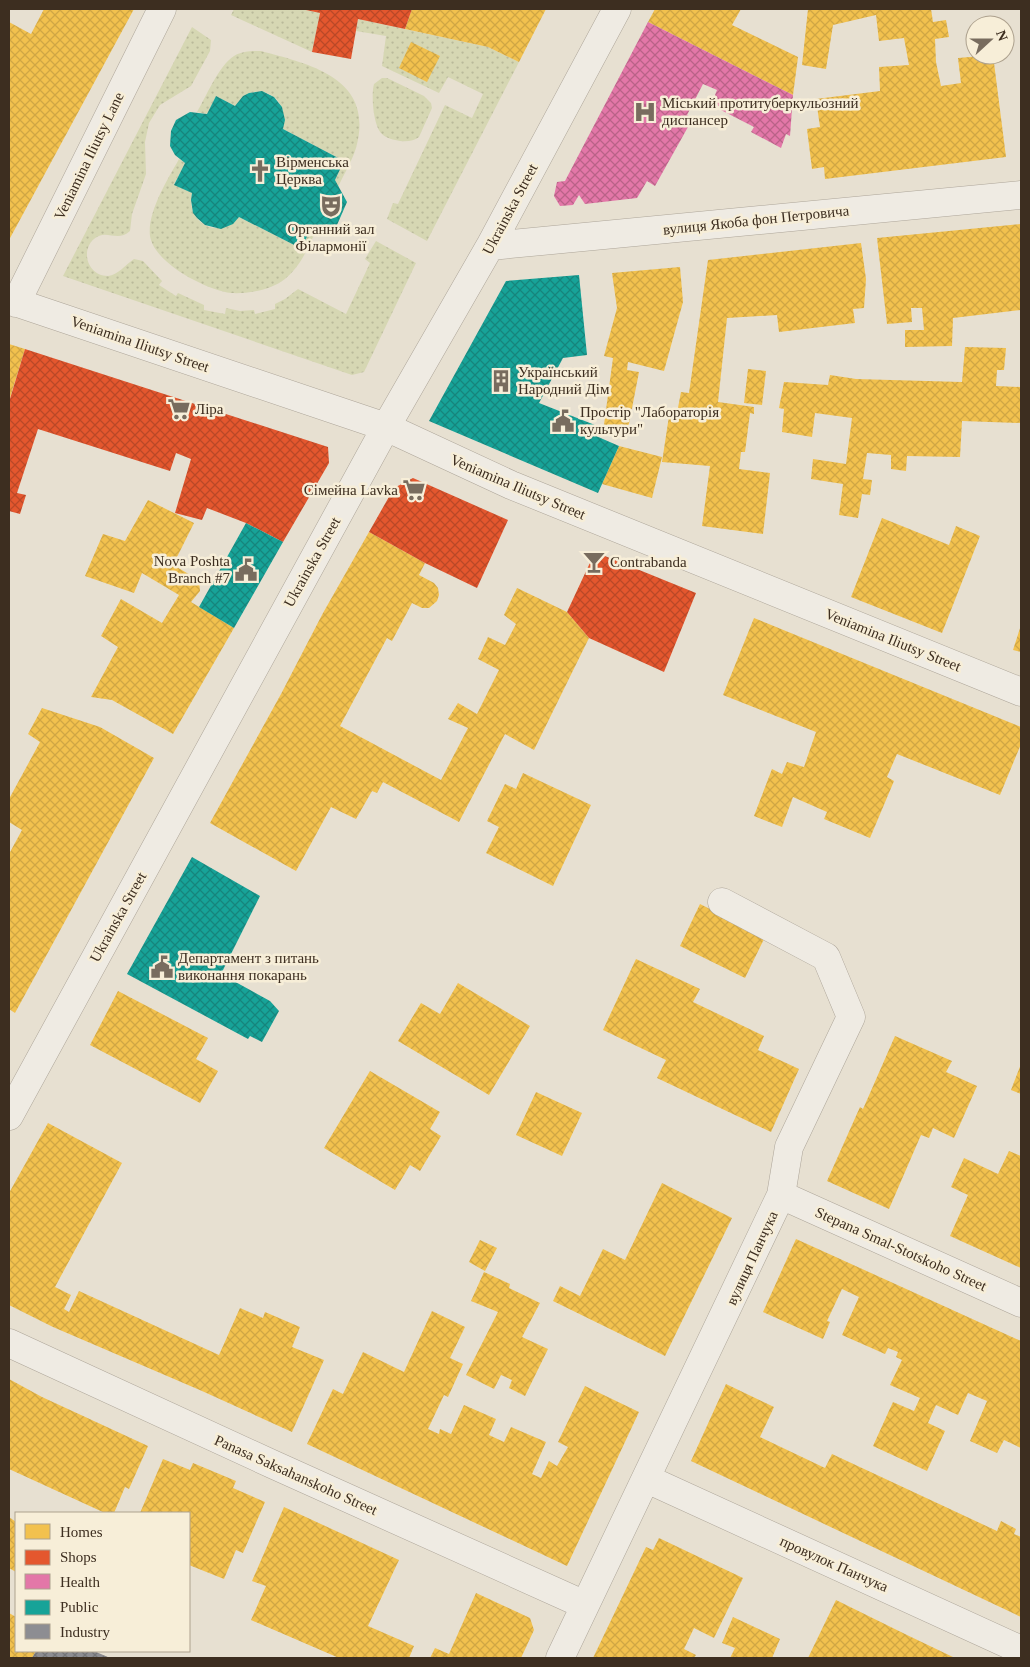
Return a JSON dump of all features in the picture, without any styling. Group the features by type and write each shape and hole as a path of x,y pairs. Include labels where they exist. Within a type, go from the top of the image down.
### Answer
{"street":[{"name":"Veniamina Iliutsy Lane","path":"12,301 162,9"},
{"name":"Ukrainska Street","path":"9,1116 386,427 490,246 617,9"},
{"name":"вулиця Якоба фон Петровича","path":"490,246 1021,195"},
{"name":"Veniamina Iliutsy Street","path":"12,301 386,427 511,485 1021,692"},
{"name":"вулиця Панчука","path":"560,1658 781,1196 789,1146 851,1017 826,957 722,902"},
{"name":"Stepana Smal-Stotskoho Street","path":"781,1196 1021,1303"},
{"name":"Panasa Saksahanskoho Street","path":"9,1343 262,1460 584,1605"},
{"name":"провулок Панчука","path":"647,1479 1021,1650"}],"green space":[{"path":"234,9 301,9 320,13 312,52 231,15"},
{"path":"358,19 488,47 519,62 427,241 387,219 393,203 398,204 445,105 472,118 483,94 448,77 439,93 382,66 386,36 356,31"},
{"path":"192,27 211,40 210,51 191,86 160,105 149,123 145,142 146,174 132,214 130,231 121,236 98,236 87,250 88,262 95,272 108,276 118,272 134,259 143,261 162,281 159,285 176,296 178,293 204,305 204,310 225,314 226,308 240,311 254,310 255,314 275,309 275,304 298,289 346,314 370,263 365,259 376,241 416,263 364,372 352,375 63,276"},
{"path":"261,51 300,62 319,70 335,79 348,91 356,106 360,125 356,148 338,187 335,180 344,161 283,129 284,114 282,108 279,102 269,94 254,92 247,94 235,106 216,96 207,114 197,112 228,60 240,53"},
{"path":"382,78 387,78 424,96 431,103 432,108 419,137 408,141 395,140 386,137 379,130 373,110 373,95 374,84"},
{"path":"179,159 185,163 174,184 192,193 191,204 194,213 205,225 213,228 222,228 231,224 239,217 302,249 310,229 317,228 304,255 291,274 279,283 266,289 245,293 231,293 208,287 195,281 161,256 150,236 150,227 159,196"}],"building: Homes":[{"path":"44,9 134,9 9,240 9,22 31,34"},
{"path":"412,9 546,9 519,62 488,47 405,29"},
{"path":"655,9 741,9 732,25 798,57 793,95 648,22"},
{"path":"808,9 931,9 933,22 946,20 949,37 935,39 936,62 941,86 961,83 958,58 965,57 965,65 994,65 1006,157 825,179 824,167 812,169 807,129 820,127 816,99 880,91 879,67 909,65 904,38 879,41 876,15 833,25 826,69 802,65"},
{"path":"411,42 440,56 427,82 399,68"},
{"path":"1021,224 1021,310 953,318 952,346 905,347 905,330 924,330 922,308 911,308 912,322 887,324 877,238"},
{"path":"861,243 866,279 864,308 853,309 855,323 779,332 777,315 727,318 718,402 754,407 754,414 750,413 745,452 741,452 739,469 770,473 763,534 702,526 710,466 662,462 669,416 672,417 672,412 677,413 681,392 689,393 708,260"},
{"path":"680,267 683,302 664,371 628,362 627,370 639,372 627,434 603,432 613,358 604,356 617,308 612,273"},
{"path":"9,344 25,349 9,401"},
{"path":"965,347 1006,348 1004,370 997,370 996,386 1021,387 1021,423 962,421 960,457 907,456 906,471 891,469 891,455 867,453 863,479 872,480 870,495 862,494 858,518 839,515 843,484 811,479 813,459 846,464 852,418 815,413 812,437 782,432 784,409 779,408 784,382 828,385 830,375 856,379 962,382"},
{"path":"748,369 766,371 762,405 744,403"},
{"path":"619,446 662,457 652,498 602,484"},
{"path":"148,500 194,523 173,565 199,580 200,591 191,602 234,628 173,734 112,700 91,697 118,647 101,636 121,599 162,623 179,595 142,573 134,593 85,576 103,534 125,541"},
{"path":"882,518 949,545 956,526 980,536 942,633 851,597"},
{"path":"369,532 425,563 419,575 434,583 438,588 439,595 437,601 429,608 422,608 412,603 392,641 387,638 340,726 441,780 468,728 448,719 458,703 477,714 499,670 478,659 488,637 505,645 516,624 504,615 517,588 567,612 589,638 534,750 505,734 459,822 383,782 377,793 372,791 356,819 331,807 296,871 210,823 323,613"},
{"path":"754,618 1021,727 1021,744 1000,795 897,754 887,777 894,781 870,838 824,819 827,812 793,797 782,827 754,816 772,769 782,774 787,762 804,767 816,732 723,695"},
{"path":"1021,625 1021,652 1013,650"},
{"path":"42,708 100,727 154,758 15,1013 9,1009 9,854 22,830 9,822 9,799 40,742 28,734"},
{"path":"523,773 591,805 553,886 486,853 499,827 487,821 505,784 516,789"},
{"path":"700,904 765,937 745,978 680,946"},
{"path":"636,959 700,989 693,1002 764,1036 758,1050 799,1069 771,1132 657,1078 666,1060 603,1030"},
{"path":"458,983 530,1026 489,1095 398,1041 421,1003 440,1014"},
{"path":"118,991 208,1038 196,1059 218,1071 200,1103 90,1045"},
{"path":"895,1036 952,1061 946,1072 977,1086 954,1138 933,1128 929,1138 921,1135 889,1209 827,1181 860,1107 863,1109"},
{"path":"1021,1064 1021,1094 1011,1090"},
{"path":"370,1071 440,1112 430,1129 441,1136 420,1171 410,1165 395,1190 324,1148"},
{"path":"536,1092 582,1113 562,1156 516,1135"},
{"path":"48,1123 122,1163 55,1287 71,1295 64,1309 69,1312 79,1291 219,1355 240,1308 263,1318 265,1312 300,1327 292,1347 324,1360 292,1432 53,1327 9,1305 9,1193"},
{"path":"1009,1151 1021,1156 1021,1268 950,1236 968,1195 951,1187 964,1158 998,1174"},
{"path":"662,1183 732,1218 665,1356 553,1301 560,1286 580,1296 603,1249 625,1260"},
{"path":"796,1239 1021,1341 1021,1448 1004,1440 997,1453 970,1441 987,1401 968,1393 958,1415 936,1405 928,1423 945,1431 927,1471 873,1446 893,1402 914,1411 920,1398 890,1385 902,1360 896,1357 898,1352 888,1348 885,1354 842,1335 859,1297 842,1289 827,1321 830,1322 823,1339 763,1312"},
{"path":"480,1240 497,1248 485,1271 469,1262"},
{"path":"484,1272 510,1284 509,1288 540,1303 522,1337 548,1349 525,1396 509,1388 512,1380 501,1375 494,1389 466,1375 498,1312 471,1301"},
{"path":"432,1311 465,1327 450,1358 463,1364 448,1397 444,1395 428,1429 439,1434 440,1429 451,1434 464,1405 496,1419 489,1435 504,1442 511,1427 546,1442 532,1474 541,1478 549,1461 557,1466 568,1447 558,1442 585,1386 639,1412 567,1566 307,1444 333,1389 343,1394 363,1352 404,1372"},
{"path":"9,1379 42,1397 148,1446 129,1489 125,1487 114,1512 103,1512 9,1469"},
{"path":"726,1384 774,1407 760,1437 825,1468 832,1454 997,1531 1001,1521 1016,1529 1014,1534 1021,1537 1021,1617 691,1461"},
{"path":"163,1459 190,1470 193,1463 236,1481 233,1488 265,1502 243,1553 236,1550 224,1579 190,1565 190,1512 140,1512"},
{"path":"284,1507 399,1560 368,1626 414,1646 409,1658 339,1658 251,1620 266,1586 252,1581"},
{"path":"9,1517 15,1521 15,1571 9,1568"},
{"path":"659,1538 743,1578 714,1638 694,1628 684,1649 696,1655 694,1658 593,1658 646,1547 653,1550"},
{"path":"476,1593 530,1618 534,1630 521,1658 430,1658 435,1648 449,1654"},
{"path":"836,1600 907,1635 955,1658 808,1658"},
{"path":"9,1613 15,1616 15,1652 35,1652 32,1658 9,1658"},
{"path":"733,1617 780,1639 772,1658 730,1658 735,1648 722,1643"}],"building: Shops":[{"path":"301,9 412,9 405,29 358,19 351,59 312,52 320,13"},
{"path":"25,349 328,447 329,463 283,542 246,523 207,508 202,520 175,513 191,459 176,453 170,471 38,429 17,493 26,495 20,514 9,511 9,402"},
{"path":"413,478 508,520 477,588 425,563 369,532 394,488"},
{"path":"595,552 696,593 664,672 589,638 567,612"}],"building: Health":[{"name":"Міський протитуберкульозний диспансер","path":"648,22 793,95 790,136 786,134 781,148 751,132 754,127 719,109 715,95 717,90 703,84 687,115 693,118 655,186 647,181 637,198 585,204 579,195 573,205 560,206 554,196 557,182 565,181"}],"building: Public":[{"name":"Вірменська Церква","path":"262,91 274,97 282,107 285,120 283,129 344,161 335,180 347,202 337,225 310,229 302,249 239,217 233,224 221,229 205,225 193,213 192,193 174,185 185,163 175,155 170,146 171,131 176,120 190,112 207,114 216,96 235,106 243,96"},
{"name":"Український Народний Дім","path":"579,275 587,355 563,358 539,403 600,427 596,436 619,446 598,493 429,421 506,281"},
{"path":"246,523 283,542 234,628 199,607"},
{"path":"192,857 260,896 221,974 270,1001 279,1011 262,1042 250,1036 248,1039 127,974"}],"building: Industry":[{"path":"35,1652 96,1652 110,1658 32,1658"}],"place":[{"name":"Міський протитуберкульозний диспансер","path":"645,112"},
{"name":"Вірменська Церква","path":"260,171"},
{"name":"Органний зал Філармонії","path":"331,206"},
{"name":"Український Народний Дім","path":"501,381"},
{"name":"Ліра","path":"179,409"},
{"name":"Простір \"Лабораторія культури\"","path":"563,421"},
{"name":"Сімейна Lavka","path":"414,490"},
{"name":"Contrabanda","path":"594,562"},
{"name":"Nova Poshta Branch #7","path":"246,570"},
{"name":"Департамент з питань виконання покарань","path":"162,967"}]}
